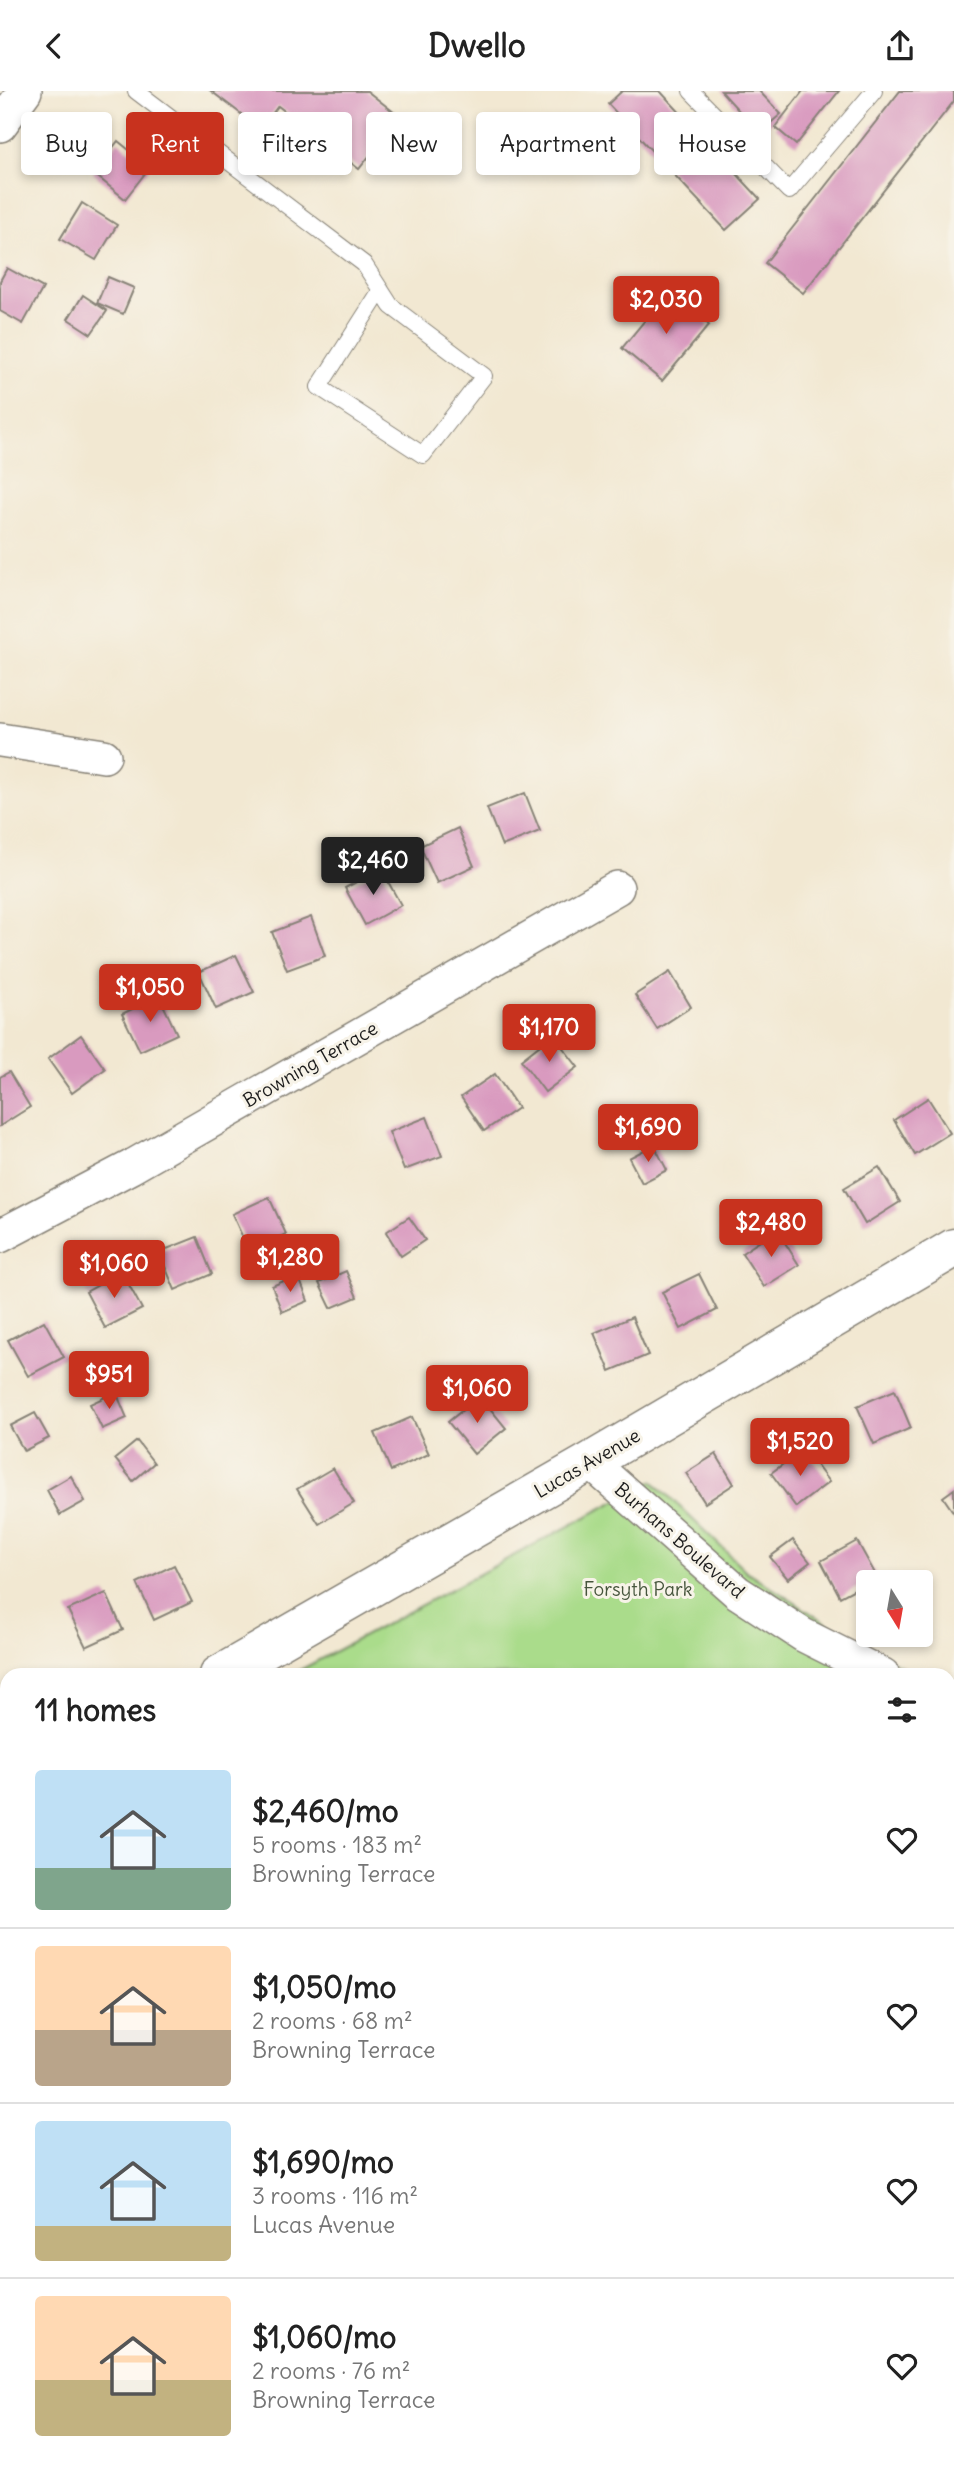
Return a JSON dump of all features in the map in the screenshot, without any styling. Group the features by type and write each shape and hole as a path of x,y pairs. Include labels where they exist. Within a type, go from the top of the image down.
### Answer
{"street":[{"path":"0,125 25,91"},
{"path":"0,740 104,756"},
{"name":"Browning Terrace","path":"0,1236 131,1167 617,888"},
{"name":"Lucas Avenue","path":"231,1668 590,1462 954,1248"},
{"name":"Burhans Boulevard","path":"590,1462 737,1592 803,1635 869,1668"}],"lane":[{"path":"136,91 364,264 381,290 391,306 484,376 423,455 319,387 381,290"},
{"path":"691,91 789,191 874,91"}],"green space":[{"name":"Forsyth Park","path":"653,1481 746,1571 856,1642 856,1647 863,1647 904,1668 304,1668"}],"building":[{"path":"211,91 367,91 394,112 366,112 366,160 359,169 352,164 352,112 286,112 278,106 274,112 239,112"},
{"path":"622,91 660,91 679,112 654,112 654,153 640,138 640,112 615,112 608,104"},
{"path":"721,91 759,91 781,114 771,123 771,112 740,112"},
{"path":"803,91 839,91 796,145 775,127"},
{"path":"900,91 954,91 954,101 803,293 765,263"},
{"path":"118,141 126,148 126,175 144,175 125,199 95,175 112,175 112,149"},
{"path":"674,175 738,175 760,199 726,230"},
{"path":"82,203 117,225 96,260 60,239"},
{"path":"7,268 43,288 23,324 0,311 0,281"},
{"path":"108,277 134,288 123,314 97,303"},
{"path":"669,291 709,325 662,381 622,348"},
{"path":"83,295 107,311 91,334 68,319"},
{"path":"525,793 540,831 502,846 487,808"},
{"path":"458,828 474,866 437,883 420,846"},
{"path":"381,869 401,905 365,925 345,888"},
{"path":"311,917 325,956 287,970 272,932"},
{"path":"236,955 254,992 216,1009 199,972"},
{"path":"670,972 691,1007 657,1029 635,995"},
{"path":"159,996 177,1034 140,1051 122,1014"},
{"path":"81,1035 105,1069 72,1093 48,1059"},
{"path":"553,1035 578,1067 545,1092 521,1060"},
{"path":"9,1072 30,1107 0,1126 0,1077"},
{"path":"495,1074 518,1108 484,1131 461,1097"},
{"path":"928,1098 950,1133 915,1155 894,1120"},
{"path":"427,1117 442,1156 404,1170 389,1132"},
{"path":"654,1145 667,1170 642,1183 629,1158"},
{"path":"879,1167 900,1202 865,1224 844,1188"},
{"path":"269,1197 286,1234 249,1251 232,1214"},
{"path":"409,1217 425,1240 401,1256 386,1232"},
{"path":"777,1230 799,1265 764,1287 742,1253"},
{"path":"197,1237 212,1274 175,1290 159,1252"},
{"path":"346,1271 357,1297 331,1308 319,1283"},
{"path":"122,1272 142,1309 105,1328 86,1292"},
{"path":"699,1274 717,1310 681,1329 662,1292"},
{"path":"298,1275 308,1301 282,1312 272,1286"},
{"path":"632,1317 648,1355 610,1371 594,1333"},
{"path":"44,1321 64,1357 28,1376 8,1340"},
{"path":"895,1390 911,1428 874,1444 857,1406"},
{"path":"116,1392 127,1418 102,1429 90,1404"},
{"path":"480,1396 506,1428 474,1454 448,1422"},
{"path":"35,1413 49,1438 24,1451 10,1426"},
{"path":"412,1417 429,1454 391,1471 375,1433"},
{"path":"137,1441 154,1463 133,1481 115,1459"},
{"path":"804,1449 829,1482 796,1507 771,1473"},
{"path":"716,1454 734,1484 705,1503 686,1473"},
{"path":"333,1468 354,1503 319,1524 297,1489"},
{"path":"71,1476 85,1501 60,1515 47,1490"},
{"path":"954,1489 954,1513 943,1497"},
{"path":"793,1540 810,1562 788,1579 770,1557"},
{"path":"857,1541 873,1570 856,1570 856,1588 840,1597 821,1561"},
{"path":"174,1565 192,1602 154,1620 137,1583"},
{"path":"106,1593 123,1630 86,1647 68,1610"}]}
